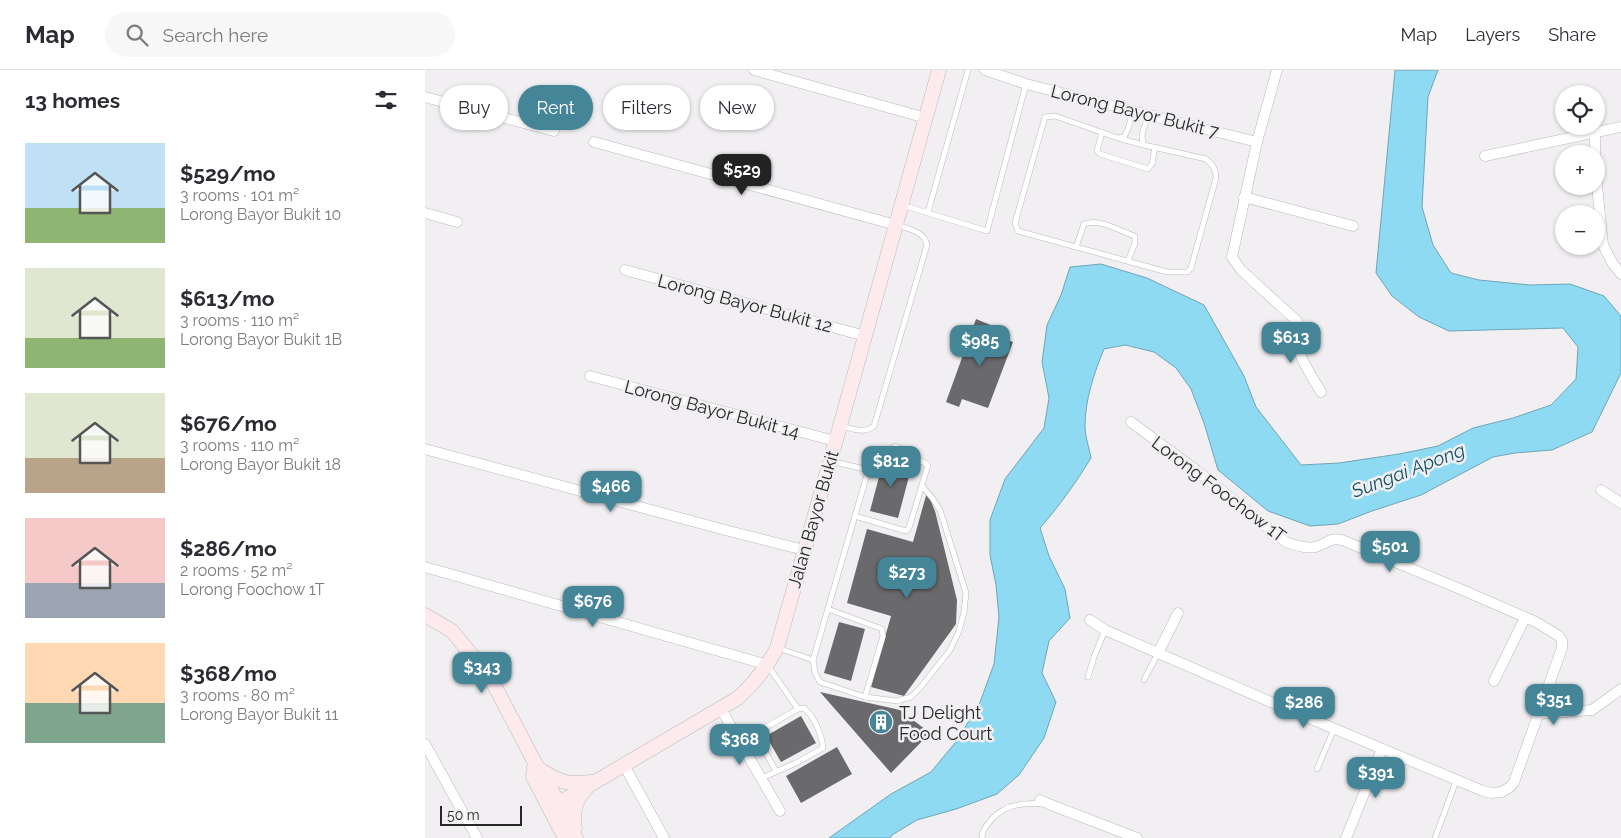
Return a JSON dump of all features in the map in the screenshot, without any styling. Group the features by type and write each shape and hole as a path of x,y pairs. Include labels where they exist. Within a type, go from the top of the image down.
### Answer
{"street":[{"path":"754,70 926,118"},
{"name":"Jalan Bayor Bukit","path":"559,803 738,698 753,685 768,665 777,648 939,70"},
{"name":"Lorong Bayor Bukit 7","path":"985,70 1026,84 1257,142"},
{"path":"1277,70 1257,142 1232,257 1241,270 1297,321 1299,326 1297,339 1299,351 1321,392"},
{"path":"425,97 553,131"},
{"path":"1605,131 1621,128"},
{"path":"1485,156 1585,135"},
{"path":"594,142 896,225"},
{"path":"1598,195 1603,245 1613,264 1621,274"},
{"path":"1245,196 1353,226"},
{"path":"425,213 457,222"},
{"name":"Lorong Bayor Bukit 12","path":"625,270 865,336"},
{"name":"Lorong Bayor Bukit 14","path":"589,376 835,441"},
{"name":"Lorong Foochow 1T","path":"1090,620 1105,630 1334,729 1457,781 1492,793 1502,792 1514,782 1562,648 1559,636 1553,631 1465,591 1342,540 1331,539 1315,547 1299,546 1286,542 1131,422"},
{"path":"425,449 804,550"},
{"path":"1601,490 1621,503"},
{"path":"425,567 768,665"},
{"path":"1158,652 1178,613"},
{"path":"425,615 452,631 490,677 576,838"},
{"path":"1494,681 1525,618"},
{"path":"1538,714 1585,712 1597,708 1621,689"},
{"path":"721,709 762,778 779,811"},
{"path":"425,744 477,838"},
{"path":"1349,837 1382,749"},
{"path":"537,765 556,780 564,783 594,782"},
{"path":"537,765 533,777 565,838"},
{"path":"624,766 664,838"},
{"path":"576,838 573,819 574,811 579,796 594,782"},
{"path":"1040,800 1137,838"}],"lane":[{"path":"928,212 968,70"},
{"path":"901,205 987,230 1026,84"},
{"path":"1118,138 1124,137 1133,111"},
{"path":"1144,145 1142,134 1149,115"},
{"path":"1055,116 1102,132 1144,145 1206,159 1213,165 1216,171 1216,178 1191,268 1187,272 1167,272 1018,231 1015,223 1045,117 1055,116"},
{"path":"1102,132 1097,151 1100,154 1148,168 1152,164 1155,147"},
{"path":"1076,247 1084,224 1089,222 1099,223 1135,236 1135,243 1128,261"},
{"path":"840,426 861,431 869,430 874,426 927,245 926,239 922,234 896,225"},
{"path":"855,516 906,531 909,528 928,464 896,446 881,453 871,461 813,660 815,673 820,682 865,697 897,701 911,697 934,672 950,650 965,612 966,593 940,510 922,486"},
{"path":"830,460 869,470"},
{"path":"828,609 882,628 883,636 865,697"},
{"path":"1088,677 1105,630"},
{"path":"777,648 813,660"},
{"path":"1144,680 1158,652"},
{"path":"768,665 797,708"},
{"path":"762,778 797,763 823,748 817,727 808,711 804,708 797,708 761,730 759,734 761,742 776,771"},
{"path":"1317,769 1334,729"},
{"path":"1435,838 1457,781"},
{"path":"982,838 982,832 994,816 1012,805 1029,803 1051,805"}],"water":[{"name":"Sungai Apong","path":"1395,70 1438,70 1428,97 1422,207 1433,245 1451,273 1479,280 1530,285 1570,284 1604,296 1621,316 1621,373 1592,432 1552,450 1493,457 1421,495 1338,524 1310,526 1268,511 1218,470 1204,423 1191,389 1176,368 1154,352 1125,345 1104,349 1088,397 1085,416 1086,438 1091,458 1067,494 1040,528 1049,556 1065,589 1070,618 1049,641 1042,673 1056,702 1044,738 1019,775 997,794 956,809 917,820 890,838 829,838 891,794 931,772 955,743 979,705 994,664 999,617 996,585 990,555 990,520 1005,479 1044,428 1049,398 1042,362 1047,325 1061,295 1070,267 1101,264 1147,278 1204,305 1244,376 1256,407 1301,465 1339,463 1438,446 1473,428 1513,418 1551,405 1576,379 1578,347 1563,328 1449,331 1419,317 1392,296 1376,273"}],"building":[{"path":"976,319 993,326 990,334 1013,342 988,408 962,399 959,407 946,402"},
{"path":"884,458 912,465 898,518 870,511"},
{"path":"927,492 935,511 957,600 956,624 904,696 871,687 891,616 847,603 867,529 913,542"},
{"path":"839,622 865,629 851,681 824,673"},
{"name":"TJ Delight Food Court","path":"820,692 900,710 930,733 891,773"},
{"path":"801,716 816,743 781,762 766,736"},
{"path":"837,747 852,774 801,803 786,776"}],"place":[{"name":"TJ Delight Food Court","path":"881,722"}]}
